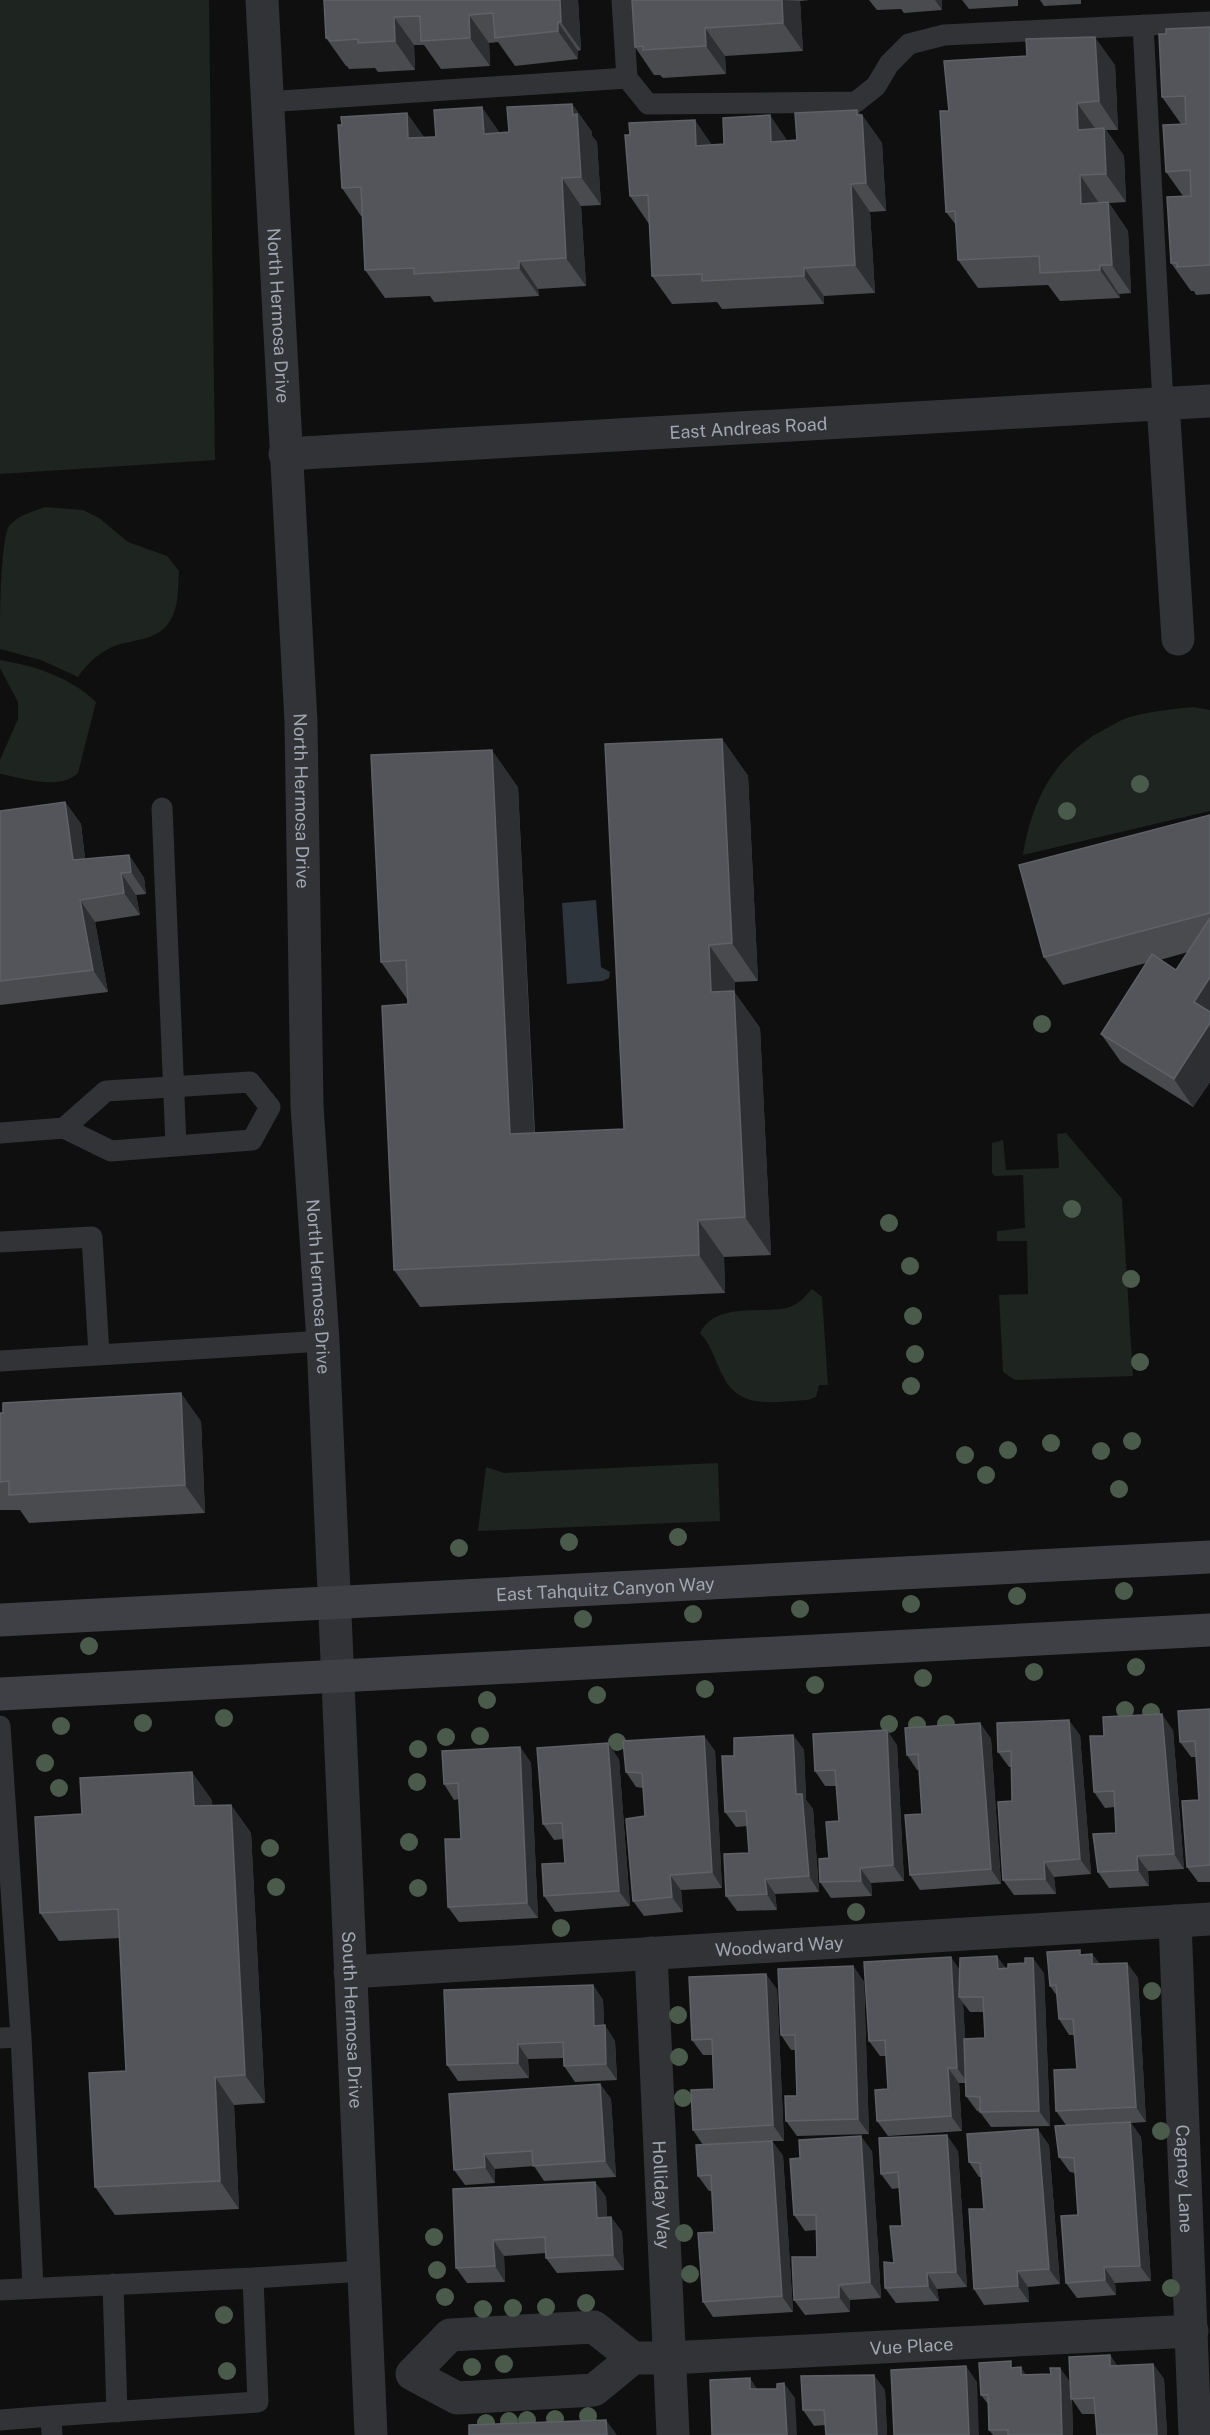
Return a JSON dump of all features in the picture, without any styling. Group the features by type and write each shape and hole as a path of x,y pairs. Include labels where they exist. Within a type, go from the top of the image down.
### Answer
{"main road":[{"name":"East Tahquitz Canyon Way","path":"0,1620 1210,1557"},
{"path":"0,1694 1210,1630"}],"street":[{"name":"North Hermosa Drive","path":"262,0 301,722 307,1106 322,1341 333,1604"},
{"name":"East Andreas Road","path":"285,454 1210,401"},
{"path":"1163,403 1178,639"},
{"name":"South Hermosa Drive","path":"333,1604 371,2435"},
{"name":"Woodward Way","path":"350,1972 1210,1919"},
{"name":"Cagney Lane","path":"1175,1921 1195,2435"},
{"name":"Holliday Way","path":"651,1953 674,2435"},
{"path":"368,2378 412,2374 457,2398 594,2390 633,2358 594,2327 450,2335 412,2374"},
{"name":"Vue Place","path":"633,2358 1192,2331"}],"lane":[{"path":"622,0 627,78 648,104 856,102 876,86 889,64 909,44 944,35 1210,22"},
{"path":"1143,26 1163,403"},
{"path":"266,102 627,78"},
{"path":"162,808 176,1145"},
{"path":"64,1128 106,1091 250,1082 270,1107"},
{"path":"270,1107 307,1106"},
{"path":"0,1133 64,1128 111,1151 252,1140 270,1107"},
{"path":"0,1242 92,1237 99,1354"},
{"path":"0,1360 322,1341"},
{"path":"0,1726 21,2037 33,2288"},
{"path":"0,2038 21,2037"},
{"path":"0,2290 364,2271"},
{"path":"0,2420 51,2426 117,2412 258,2402 253,2278"},
{"path":"113,2284 117,2412"}],"shaded area":[{"path":"0,0 209,0 215,460 0,474"},
{"path":"45,507 83,510 99,518 128,542 167,556 179,571 175,609 165,627 153,635 117,645 105,651 90,662 78,677 41,660 0,649 1,584 6,535 9,526 17,519"},
{"path":"0,660 63,679 96,702 78,773 61,781 51,782 0,774 0,760 18,719 18,702 0,668"},
{"path":"1194,707 1210,710 1210,811 1023,855 1032,816 1039,798 1059,766 1072,752 1087,740 1127,718"},
{"path":"596,900 601,967 610,972 609,978 603,981 567,984 562,903"},
{"path":"1066,1133 1122,1199 1133,1376 1015,1380 1003,1372 999,1295 1028,1294 1027,1241 997,1241 997,1231 1025,1228 1023,1175 995,1176 992,1173 992,1143 1003,1140 1006,1170 1059,1168 1057,1134"},
{"path":"812,1289 822,1297 828,1385 819,1385 816,1397 808,1400 761,1402 740,1396 724,1378 711,1349 700,1333 707,1323 716,1317 739,1311 775,1310 790,1307"},
{"path":"718,1463 720,1521 478,1531 486,1467 504,1473"}],"building":[{"path":"324,0 560,0 561,22 558,22 558,31 495,38 493,13 469,15 470,38 421,41 420,16 394,17 395,41 358,43 358,39 330,41 326,38"},
{"path":"632,0 782,0 783,23 705,28 706,46 643,50 643,46 635,47"},
{"path":"1210,27 1210,265 1177,267 1177,263 1171,263 1167,197 1191,196 1190,170 1166,172 1163,125 1186,124 1185,96 1162,97 1159,34 1166,34 1166,29"},
{"path":"1095,37 1099,101 1077,103 1078,130 1104,128 1106,174 1080,175 1081,204 1108,202 1112,265 1100,265 1100,270 1040,273 1039,256 958,260 955,211 946,212 940,111 949,111 944,61 1027,56 1026,39"},
{"path":"572,104 573,115 577,114 581,177 562,178 566,258 519,261 519,268 414,274 414,268 365,270 361,187 342,188 338,125 342,125 341,117 407,113 408,138 436,137 434,110 482,107 484,134 509,132 507,107"},
{"path":"857,110 857,115 862,115 866,183 851,184 855,265 804,268 804,276 702,281 702,274 652,276 648,195 630,196 625,135 630,135 629,123 695,120 696,146 724,144 723,118 770,115 771,142 797,140 795,113"},
{"path":"722,739 732,943 709,945 711,992 734,991 745,1217 698,1220 699,1255 394,1270 382,1006 408,1004 406,960 381,962 371,755 492,750 510,1134 624,1129 605,744"},
{"path":"65,802 73,860 129,855 131,872 121,873 124,893 80,900 93,970 0,981 0,811"},
{"path":"1210,815 1210,913 1044,957 1019,865"},
{"path":"1210,918 1210,977 1194,1002 1210,1012 1210,1023 1174,1079 1101,1034 1152,954 1176,970"},
{"path":"181,1393 185,1485 9,1495 9,1481 0,1482 0,1413 3,1413 3,1403"},
{"path":"1210,1709 1210,1865 1187,1867 1182,1801 1199,1800 1195,1741 1180,1742 1178,1711"},
{"path":"1162,1714 1174,1854 1137,1856 1138,1870 1098,1872 1093,1834 1116,1833 1114,1791 1094,1792 1090,1736 1104,1736 1103,1717"},
{"path":"1069,1720 1080,1859 1044,1862 1045,1879 1003,1880 998,1802 1012,1801 1011,1751 998,1752 997,1723"},
{"path":"980,1723 991,1869 910,1875 905,1815 922,1814 918,1754 907,1755 905,1728"},
{"path":"887,1730 893,1865 860,1868 861,1881 820,1882 819,1859 829,1858 826,1822 839,1821 835,1770 815,1771 813,1734"},
{"path":"793,1735 796,1794 802,1794 809,1876 765,1879 767,1894 726,1896 724,1854 749,1853 746,1811 725,1812 722,1756 734,1756 734,1738"},
{"path":"704,1736 712,1872 670,1875 672,1897 633,1901 626,1819 645,1816 642,1773 626,1772 623,1741"},
{"path":"608,1743 619,1891 544,1896 542,1864 565,1863 562,1823 543,1824 537,1748"},
{"path":"520,1747 527,1903 448,1907 445,1839 461,1839 458,1783 444,1784 442,1751"},
{"path":"192,1772 194,1806 231,1805 245,2075 215,2077 220,2181 95,2187 89,2073 126,2071 118,1909 40,1913 35,1817 82,1814 80,1778"},
{"path":"1080,1950 1080,1955 1092,1954 1092,1964 1127,1963 1136,2107 1056,2111 1054,2070 1077,2069 1073,2019 1059,2019 1056,1985 1050,1986 1047,1952"},
{"path":"997,1956 998,1969 1008,1968 1008,1964 1025,1963 1025,1958 1033,1958 1039,2111 980,2112 980,2097 966,2096 964,2039 985,2038 983,1997 959,1997 960,1958"},
{"path":"951,1957 957,2068 948,2068 951,2116 877,2121 875,2090 888,2089 885,2040 869,2041 864,1962"},
{"path":"853,1966 858,2119 786,2121 785,2096 797,2096 795,2035 781,2035 778,1969"},
{"path":"766,1974 773,2125 693,2130 691,2090 714,2089 712,2039 692,2040 689,1977"},
{"path":"593,1985 594,2026 605,2025 606,2064 564,2066 563,2042 518,2044 518,2063 447,2065 444,1990"},
{"path":"600,2084 605,2161 533,2166 532,2151 484,2154 485,2167 454,2170 449,2094"},
{"path":"1130,2122 1140,2266 1104,2267 1105,2280 1066,2283 1061,2216 1078,2215 1074,2158 1059,2157 1055,2126"},
{"path":"1038,2129 1049,2269 1017,2271 1018,2286 974,2289 969,2209 984,2209 980,2163 969,2162 967,2134"},
{"path":"947,2135 956,2272 927,2273 928,2286 885,2288 884,2262 894,2263 890,2226 902,2226 898,2172 881,2174 879,2138"},
{"path":"861,2136 870,2282 839,2285 839,2297 794,2300 792,2257 817,2257 816,2215 794,2215 790,2159 800,2158 799,2140"},
{"path":"772,2141 782,2296 703,2302 698,2233 714,2232 711,2175 698,2176 696,2145"},
{"path":"595,2182 597,2218 611,2217 613,2255 546,2258 545,2237 493,2240 495,2266 456,2268 453,2189"},
{"path":"1110,2355 1110,2366 1153,2364 1157,2435 1097,2435 1094,2398 1071,2399 1069,2357"},
{"path":"1011,2361 1011,2368 1021,2367 1021,2375 1051,2374 1050,2368 1060,2368 1062,2435 1008,2435 1008,2430 989,2430 988,2395 981,2395 979,2363"},
{"path":"966,2366 969,2435 894,2435 891,2370"},
{"path":"874,2375 877,2435 826,2435 824,2410 803,2410 801,2376"},
{"path":"750,2378 750,2389 777,2389 777,2384 784,2383 787,2435 712,2435 710,2380"},
{"path":"606,2420 607,2435 469,2435 469,2425"}]}
